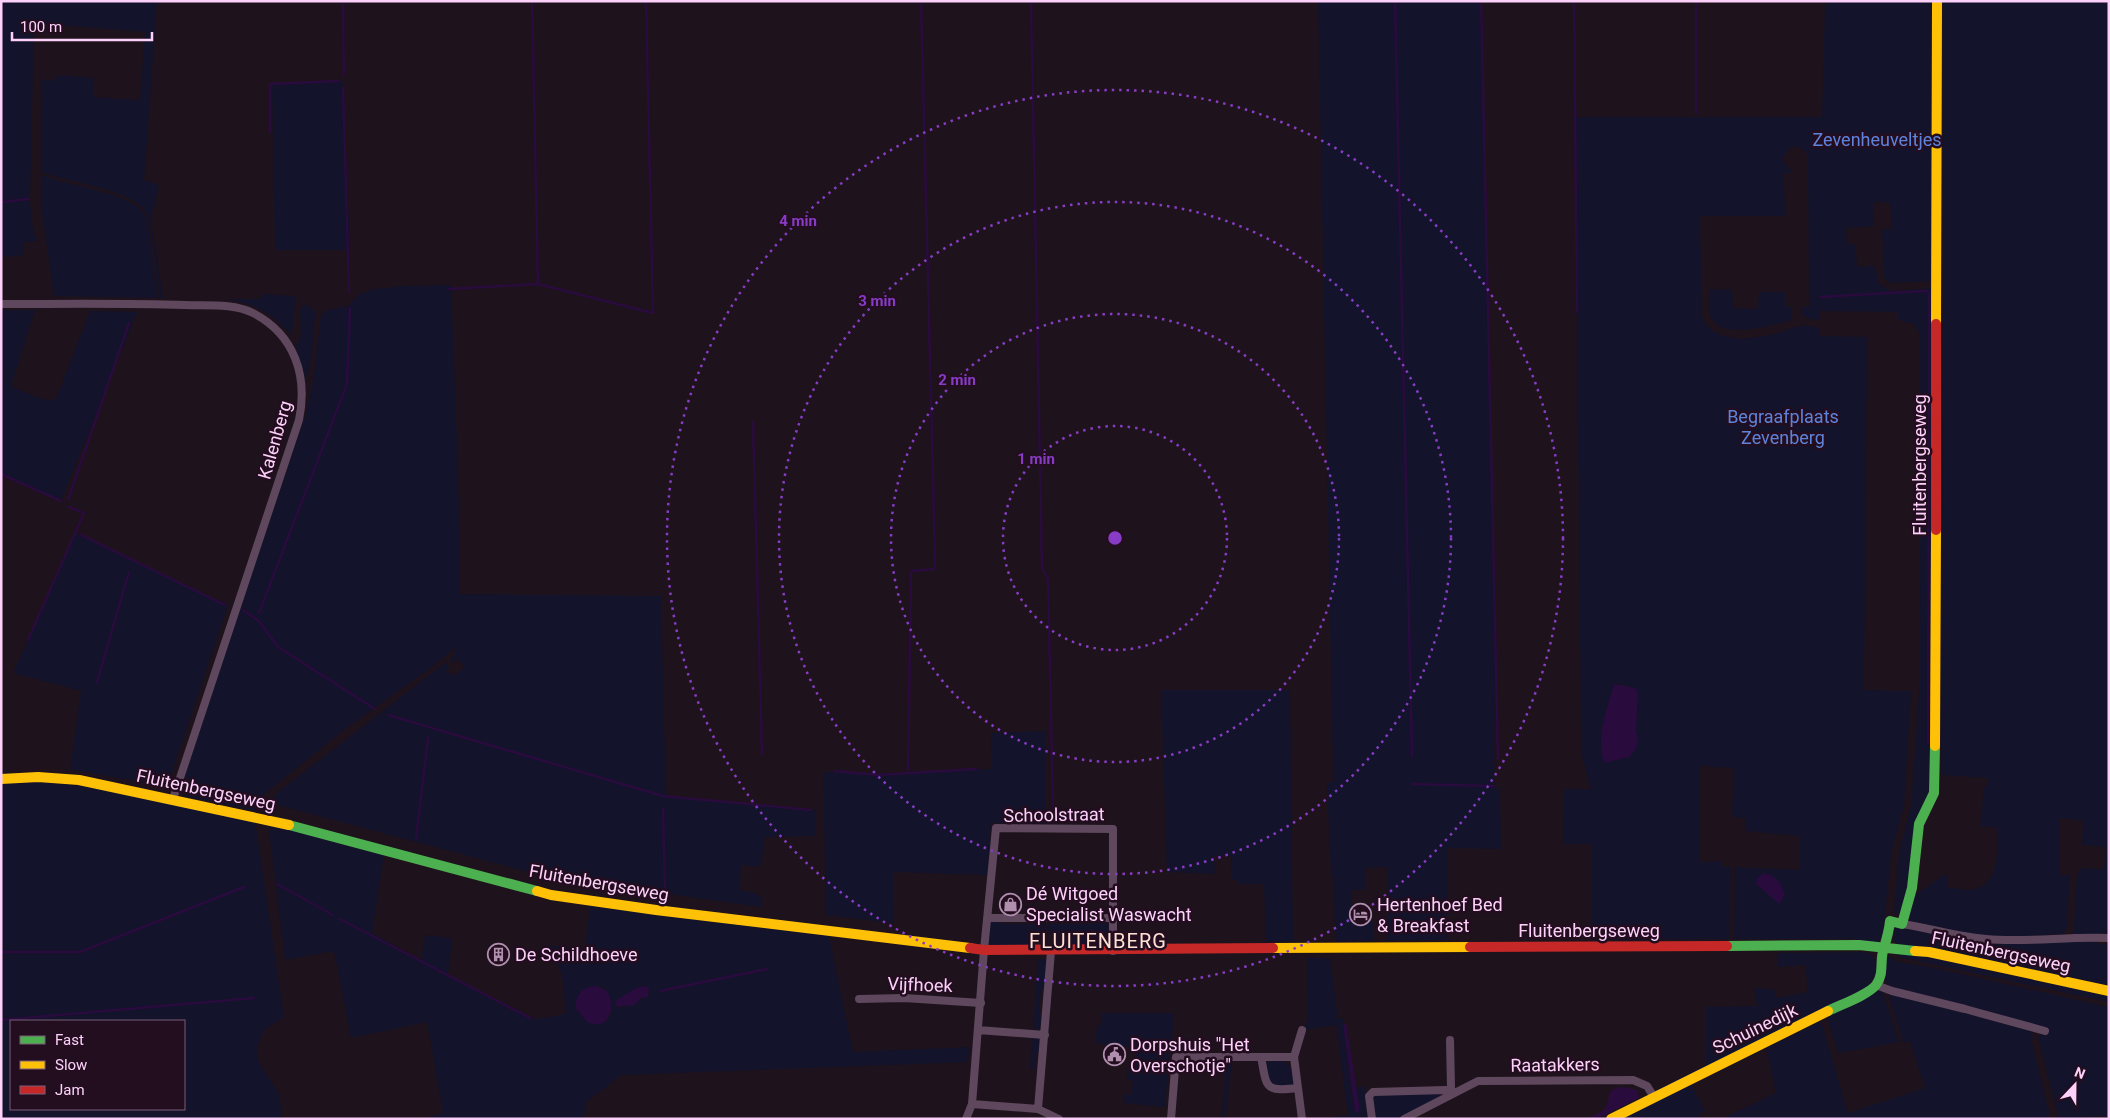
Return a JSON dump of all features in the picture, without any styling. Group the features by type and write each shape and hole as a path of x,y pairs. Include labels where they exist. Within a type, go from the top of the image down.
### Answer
{"street":[{"name":"Fluitenbergseweg","path":"1937,1 1935,781 1934,793 1919,824 1913,882 1902,924 1986,939 2011,941 2109,938"},
{"name":"Kalenberg","path":"1,304 134,304 229,307 251,313 272,326 287,344 300,368 303,387 299,420 173,799"},
{"name":"Fluitenbergseweg","path":"1,779 38,777 71,779 173,799 262,818 552,895 656,910 984,950 1112,951 1859,945 1949,956 2109,992"},
{"name":"Schoolstraat","path":"984,950 996,828 1113,829 1112,918"},
{"path":"988,918 1112,918 1112,951"},
{"path":"1902,924 1890,921 1883,951 1880,977 1876,985 1892,991 2045,1031"},
{"path":"966,1119 972,1104 984,950"},
{"path":"1038,1109 1051,951"},
{"name":"Schuinedijk","path":"1611,1119 1876,985"},
{"name":"Vijfhoek","path":"859,999 904,998 981,1003"},
{"path":"978,1030 1045,1035"},
{"path":"1302,1030 1294,1057 1302,1119"},
{"path":"1450,1040 1450,1093"},
{"path":"1171,1119 1176,1057 1294,1057"},
{"path":"1262,1057 1266,1083 1270,1087 1280,1090 1298,1088"},
{"name":"Raatakkers","path":"1404,1119 1450,1093 1478,1081 1620,1079 1642,1083 1652,1092 1654,1097"},
{"name":"Raatakkers","path":"1372,1119 1369,1096 1373,1092 1446,1090 1450,1093"},
{"path":"972,1104 1038,1109 1059,1119"}],"green space":[{"path":"1,1 157,1 144,180 159,185 151,219 163,298 159,298 152,239 145,211 127,197 41,172 41,79 53,81 59,75 94,78 93,97 140,100 145,32 34,23 30,201 33,230 38,241 24,242 24,255 1,257"},
{"path":"1318,1 1481,1 1495,674 1494,788 1500,788 1501,849 1448,848 1447,940 1387,941 1387,867 1366,868 1365,889 1352,890 1352,921 1374,922 1374,941 1335,942 1334,878 1331,875 1327,782 1333,782 1333,768"},
{"path":"1829,1 1932,1 1933,278 1929,281 1890,283 1884,278 1882,230 1892,229 1890,202 1873,202 1874,226 1846,228 1847,245 1855,244 1857,267 1876,266 1878,283 1891,291 1933,288 1933,784 1903,913 1894,913 1899,853 1911,806 1920,679 1920,333 1914,324 1898,320 1898,312 1820,311 1819,320 1809,319 1802,315 1801,307 1809,307 1808,156 1801,148 1791,147 1783,157 1784,162 1793,173 1784,173 1785,216 1700,216 1702,317 1707,326 1715,332 1733,338 1754,338 1802,326 1819,328 1819,336 1867,337 1864,690 1911,691 1904,805 1891,853 1883,937 1877,942 1859,942 1858,939 1734,939 1735,867 1799,870 1799,836 1745,831 1745,818 1732,817 1734,768 1700,766 1699,862 1721,861 1721,867 1731,867 1729,939 1591,940 1591,844 1563,844 1564,789 1591,789 1582,756 1581,732 1575,117 1822,117 1825,6","holes":["1614,684 1629,686 1638,694 1636,730 1638,740"]},
{"path":"1944,1 2109,1 2109,935 2074,934 2075,891 2079,868 2104,869 2106,847 2082,845 2083,821 2060,818 2060,875 2070,875 2067,926 2064,934 1988,938 1911,922 1907,917 1912,897 1944,875 1948,876 1948,888 1972,890 1983,886 1993,873 1998,845 1998,828 1980,826 1984,787 1987,786 1987,778 1941,775"},
{"path":"343,81 350,250 275,250 272,84"},
{"path":"41,175 113,195 138,207 144,214 149,231 157,298 54,296 41,206"},
{"path":"451,285 458,468 460,594 661,596 666,797 815,810 816,836 765,837 760,867 741,865 740,890 755,893 762,898 762,907 551,878 270,803 277,793 445,663 450,667 446,671 455,676 465,666 457,659 453,663 451,662 456,647 428,670 345,729 257,800 186,780 183,776 306,414 313,382 321,316 324,311 348,306 360,294 374,289"},
{"path":"1732,289 1733,308 1758,309 1759,292 1785,292 1785,307 1792,307 1791,320 1761,328 1736,330 1716,324 1710,314 1710,290"},
{"path":"262,294 298,298 295,302 292,333 290,334 269,314 253,306 225,299 261,299"},
{"path":"304,305 308,305 316,312 312,356 308,373 304,379 296,347 301,335 300,310"},
{"path":"1,310 35,310 11,386 33,396 51,400 56,399 90,311 137,312 61,501 1,475"},
{"path":"76,533 228,605 167,787 70,769 81,691 13,673"},
{"path":"1161,690 1290,690 1293,941 1266,942 1264,884 1238,884 1238,880 1232,880 1231,856 1214,856 1215,874 1167,872"},
{"path":"1046,731 1046,824 991,823 987,875 893,872 894,923 826,915 823,772 906,774 910,772 992,769 991,733"},
{"path":"29,781 114,791 255,820 284,1017 264,1030 257,1047 258,1061 279,1094 282,1119 1,1119 1,783"},
{"path":"185,784 258,807 255,811 185,796 180,790 180,785"},
{"path":"268,823 384,855 372,933 421,960 425,935 452,938 448,975 536,1019 565,1014 561,972 543,945 585,949 590,906 829,936 853,1052 970,1047 967,1062 622,1075 586,1102 584,1119 420,1119 443,1113 427,1022 351,1038 334,951 285,960","holes":["596,986 604,988 612,1005 611,1015 600,1024 587,1022 575,1007 575,1004","635,989 649,989 649,996 619,1008 616,1001"]},
{"path":"1000,920 1004,924 1037,924 1040,921 1046,920 1046,932 1041,935 1040,939 1027,943 1026,947 992,946 988,942 989,926 992,922"},
{"path":"1049,920 1053,924 1090,924 1093,921 1104,921 1109,926 1109,941 1107,945 1065,947 1065,943 1051,939 1051,935 1048,932"},
{"path":"1901,926 1982,942 2076,940 2109,945 2109,986 1986,959 1899,945 1893,940 1893,933 1897,927"},
{"path":"1865,952 1871,954 1874,958 1876,967 1875,976 1867,988 1659,1092 1657,1090 1706,1065 1706,1007 1757,1006 1754,988 1774,989 1776,998 1808,992 1805,965 1777,967 1777,953"},
{"path":"1895,952 1906,952 1981,966 1981,969 2109,996 2109,1002 1899,957"},
{"path":"1889,956 1898,962 1930,967 2109,1007 2109,1118 2102,1116 2059,1119 2038,1037 2043,1033 1894,989 1887,983 1884,975 1886,961"},
{"path":"1307,958 1330,958 1338,1019 1344,1018 1343,1025 1355,1112 1360,1111 1356,1087 1365,1087 1369,1119 1322,1119 1348,1115 1336,1025 1304,1030 1308,1016"},
{"path":"1038,959 1045,959 1046,962 1044,990 1041,990 1039,1013 1042,1016 1041,1024 1038,1029 1033,1030"},
{"path":"1878,990 1883,993 1899,1042 1838,1053 1828,1020 1828,1013"},
{"path":"1892,993 2030,1031 2034,1039 2031,1039 2050,1116 2038,1119 1721,1119 1776,1093 1766,1048 1821,1021 1848,1113 1925,1088 1910,1041 1903,1042 1889,998"},
{"path":"1102,1013 1173,1013 1172,1055 1165,1051 1095,1043 1097,1025 1101,1025"},
{"path":"1032,1037 1037,1038 1040,1044 1039,1051 1036,1054 1035,1069 1030,1069"},
{"path":"1137,1051 1169,1055 1165,1107 1123,1103 1124,1094 1131,1095 1133,1081 1127,1080 1128,1069 1133,1069"},
{"path":"1280,1060 1292,1070 1294,1085 1279,1088 1270,1083 1266,1062"},
{"path":"1227,1061 1232,1061 1225,1119 1221,1119"},
{"path":"1691,1084 1705,1111 1700,1114 1702,1119 1622,1119"},
{"path":"1439,1093 1442,1097 1398,1119 1375,1119 1373,1101 1379,1095"}],"shaded area":[{"path":"1614,684 1636,688 1638,694 1636,730 1638,740 1636,749 1629,757 1604,763 1601,733"},
{"path":"1764,873 1775,878 1782,887 1785,895 1779,904 1756,884 1757,878"},
{"path":"596,986 607,991 611,1004 609,1016 601,1024 587,1022 575,1007 579,994 584,989"},
{"path":"645,986 649,988 648,997 641,998 635,1005 617,1007 615,1001 636,988"},
{"path":"1346,1022 1360,1111 1355,1113 1343,1025"},
{"path":"1621,1087 1638,1090 1639,1098 1597,1119 1586,1119 1603,1110 1610,1093"}],"waterway":[{"path":"343,1 344,75"},
{"path":"532,1 538,284"},
{"path":"449,289 538,284 653,313 646,1"},
{"path":"908,770 911,573 912,571 934,569 935,561 921,1"},
{"path":"1031,1 1042,568 1048,579 1053,810"},
{"path":"1395,1 1412,756"},
{"path":"1481,1 1498,759"},
{"path":"1574,1 1577,312"},
{"path":"1696,1 1696,113"},
{"path":"270,132 270,84 338,81"},
{"path":"343,88 349,292"},
{"path":"1,202 29,199"},
{"path":"1820,297 1929,292 1928,743"},
{"path":"259,613 347,384 350,308"},
{"path":"68,500 129,323"},
{"path":"753,422 762,754"},
{"path":"1,474 61,501"},
{"path":"28,640 84,513 69,507"},
{"path":"81,535 225,605"},
{"path":"97,682 129,572"},
{"path":"243,610 259,621 278,647 375,709"},
{"path":"388,715 663,796 811,810"},
{"path":"416,839 428,738"},
{"path":"834,771 878,775 976,769"},
{"path":"1412,784 1494,786"},
{"path":"663,809 665,892"},
{"path":"277,884 333,915"},
{"path":"1,952 80,952 244,887"},
{"path":"340,919 530,1018"},
{"path":"660,991 767,969"},
{"path":"1,1020 254,998"}],"traffic: fast":[{"path":"1828,1011 1860,996 1876,985 1880,977 1882,955 1890,921 1902,924 1912,888 1919,824 1934,793 1935,746"},
{"path":"289,825 537,891"},
{"path":"1727,946 1859,945 1915,951"}],"traffic: slow":[{"path":"1936,324 1937,1"},
{"path":"1935,746 1936,530"},
{"path":"1,779 38,777 79,780 289,825"},
{"path":"537,891 551,895 656,910 970,948"},
{"path":"1273,948 1470,947"},
{"path":"1915,951 1929,952 2109,991"},
{"path":"1611,1119 1828,1011"}],"traffic: jam":[{"path":"1936,324 1936,530"},
{"path":"1470,947 1727,946"},
{"path":"970,948 984,950 1273,948"}],"place":[{"name":"Dé Witgoed Specialist Waswacht","path":"1010,904"},
{"name":"Hertenhoef Bed & Breakfast","path":"1361,915"},
{"name":"De Schildhoeve","path":"499,955"},
{"name":"Dorpshuis \"Het Overschotje\"","path":"1114,1055"}],"district":[{"name":"FLUITENBERG","path":"1098,941"}],"park label":[{"name":"Zevenheuveltjes","path":"1877,140"},
{"name":"Begraafplaats Zevenberg","path":"1783,427"}]}
